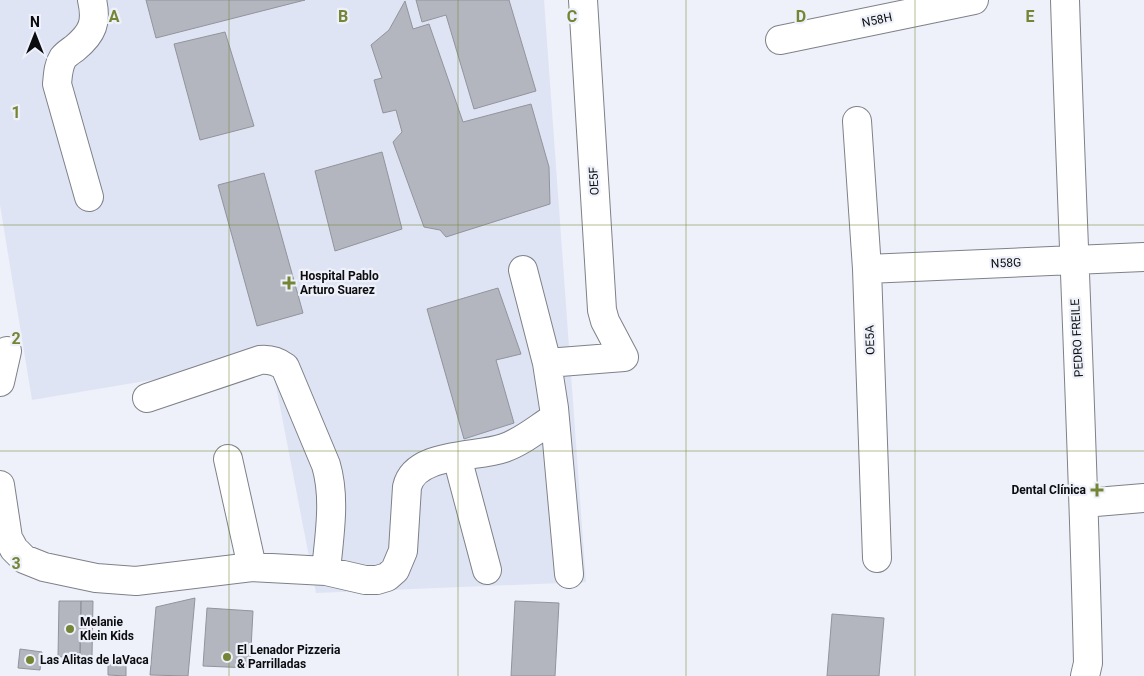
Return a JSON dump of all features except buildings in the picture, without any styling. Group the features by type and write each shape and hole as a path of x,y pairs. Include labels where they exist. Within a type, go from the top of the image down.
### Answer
{"street":[{"path":"89,197 57,84 59,66 64,56 83,42 92,29 94,12 92,0"},
{"name":"OE5F","path":"547,363 624,357 605,321 602,310 583,0"},
{"name":"N58H","path":"780,40 974,0"},
{"name":"PEDRO FREILE","path":"1065,0 1084,503 1088,664 1085,676"},
{"name":"OE5A","path":"857,121 867,269 877,558"},
{"name":"N58G","path":"867,269 1144,257"},
{"path":"523,270 547,363 554,418 568,574"},
{"path":"0,382 7,351"},
{"path":"147,398 260,360 277,361 285,367 330,478 330,524 326,571"},
{"path":"0,485 8,538 14,549 24,559 44,567 96,578 136,581 252,567 326,571 364,580 377,580 387,577 395,570 403,551 406,487 414,471 427,464 504,448 516,443 554,418"},
{"path":"457,457 487,570"},
{"path":"228,459 252,567"},
{"path":"1084,503 1144,498"}],"shaded area":[{"name":"Hospital Pablo Arturo Suarez","path":"0,0 544,0 586,582 316,593 271,360 32,400 0,205"}],"place":[{"name":"Hospital Pablo Arturo Suarez","path":"289,283"},
{"name":"Dental Clínica","path":"1097,490"},
{"name":"Melanie Klein Kids","path":"70,629"},
{"name":"El Lenador Pizzeria & Parrilladas","path":"227,657"},
{"name":"Las Alitas de laVaca","path":"30,660"}]}
